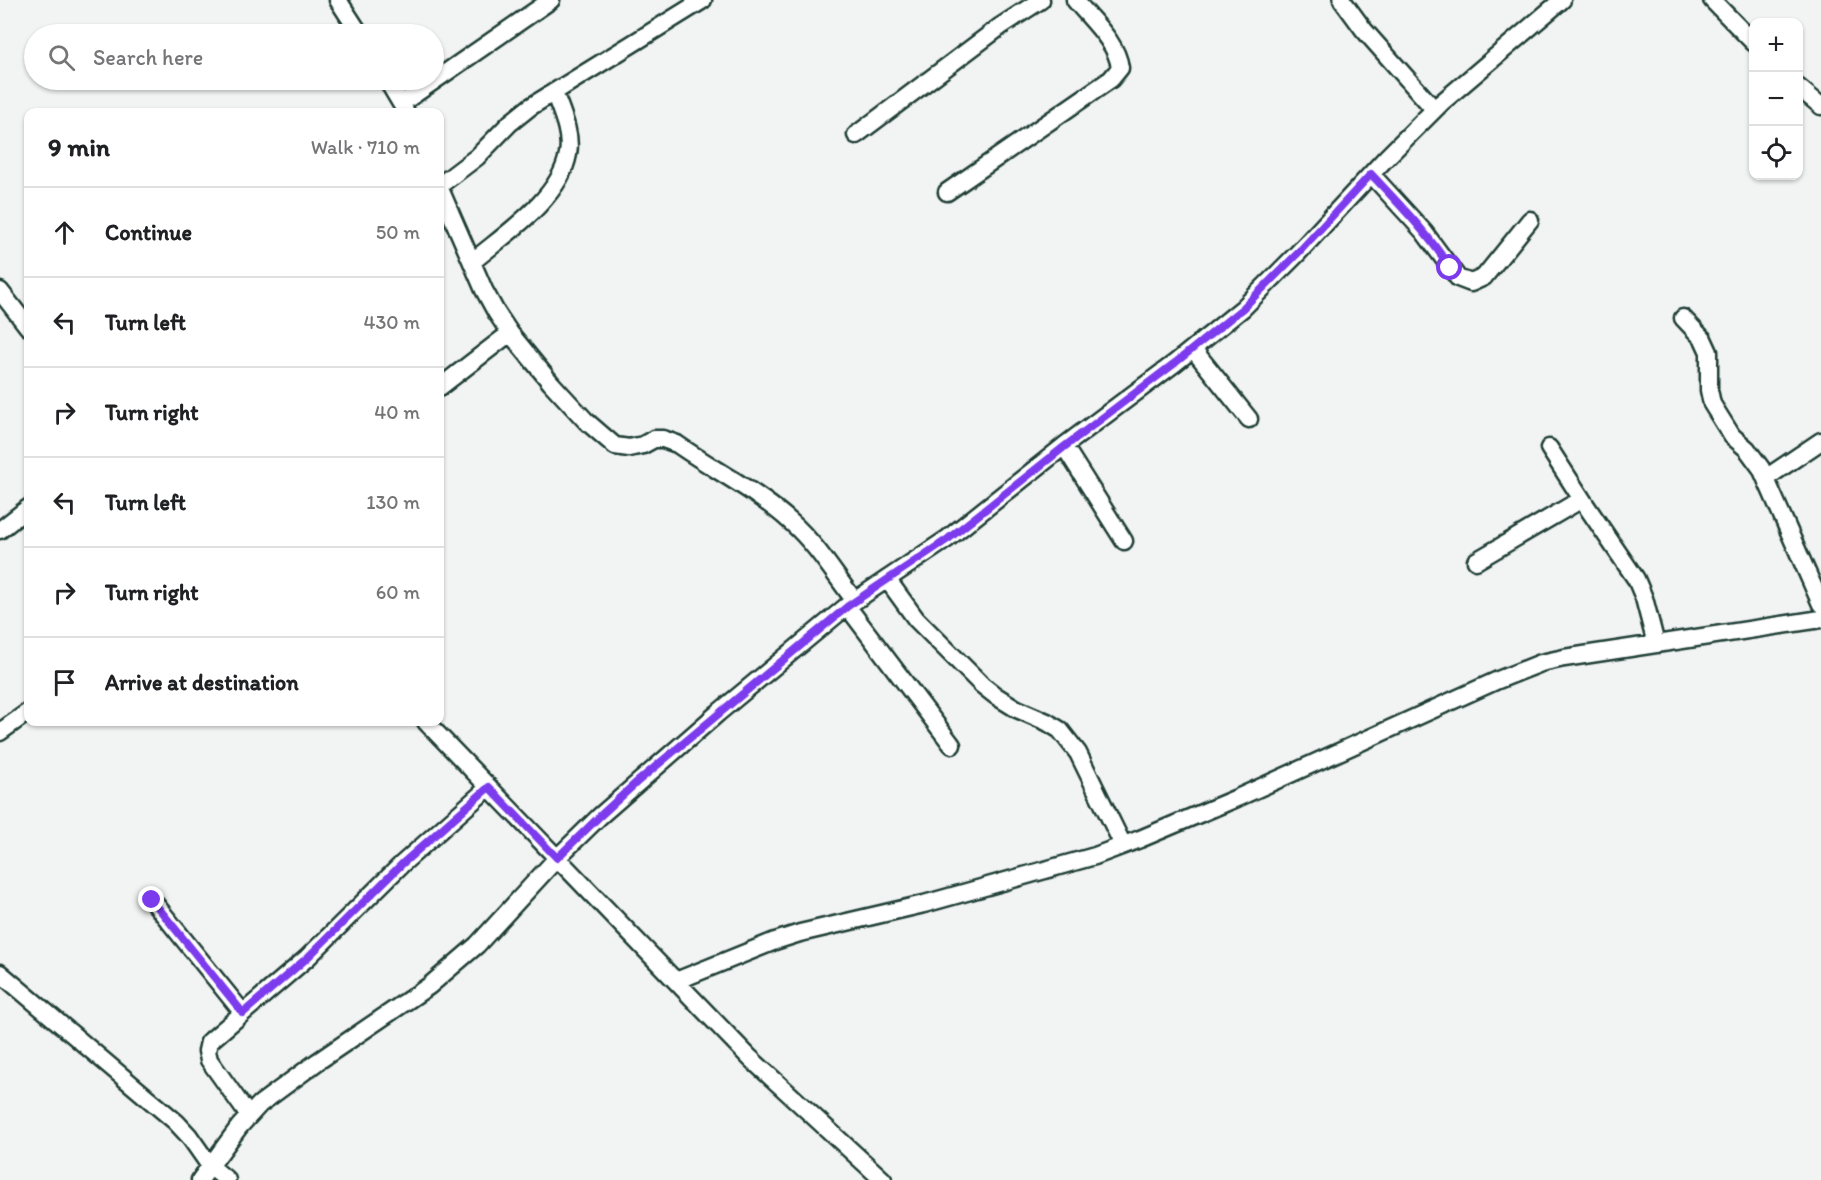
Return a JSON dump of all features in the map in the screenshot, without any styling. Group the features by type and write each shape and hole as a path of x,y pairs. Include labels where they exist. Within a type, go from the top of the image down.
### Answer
{"street":[{"path":"338,0 354,24"},
{"path":"444,79 551,0"},
{"path":"444,184 477,157 523,113 704,0"},
{"path":"856,135 1001,26 1041,0"},
{"path":"947,192 1111,79 1120,68 1119,57 1112,45 1075,0"},
{"path":"1342,0 1364,30 1434,110"},
{"path":"200,1180 260,1104 294,1078 429,986 477,945 557,858 637,782 851,604 948,539 1243,308 1434,110 1562,0"},
{"path":"1712,0 1749,38"},
{"path":"393,90 404,108 428,90"},
{"path":"1803,91 1821,106"},
{"path":"472,262 533,211 557,182 569,154 565,122 554,92"},
{"path":"1371,174 1424,232 1458,278 1471,283 1484,277 1530,220"},
{"path":"444,196 484,290 510,333 586,421 615,446 629,448 643,445 654,439 663,439 677,444 772,506 790,521 822,555 851,604 952,745"},
{"path":"0,291 24,322"},
{"path":"1683,318 1703,339 1709,352 1709,390 1712,404 1722,423 1732,436 1748,449 1761,468 1821,604"},
{"path":"444,384 510,333"},
{"path":"1193,349 1250,419"},
{"path":"1766,478 1821,441"},
{"path":"1064,447 1124,541"},
{"path":"1549,448 1636,579 1644,598 1656,644"},
{"path":"1476,561 1582,500"},
{"path":"0,530 24,511"},
{"path":"887,579 916,619 982,685 1017,709 1060,730 1078,753 1123,845"},
{"path":"676,981 800,933 934,901 1095,856 1238,798 1498,680 1541,663 1821,619"},
{"path":"0,732 24,715"},
{"path":"430,726 750,1058 883,1180"},
{"path":"249,1116 209,1060 207,1051 209,1042 307,958 402,864 489,787"},
{"path":"152,900 243,1013"},
{"path":"0,972 176,1122 210,1166 227,1180"}],"route":[{"path":"152,900 243,1013 307,958 402,864 489,787 557,858 637,782 848,606 948,539 1243,308 1371,174 1424,232 1450,268"}]}
